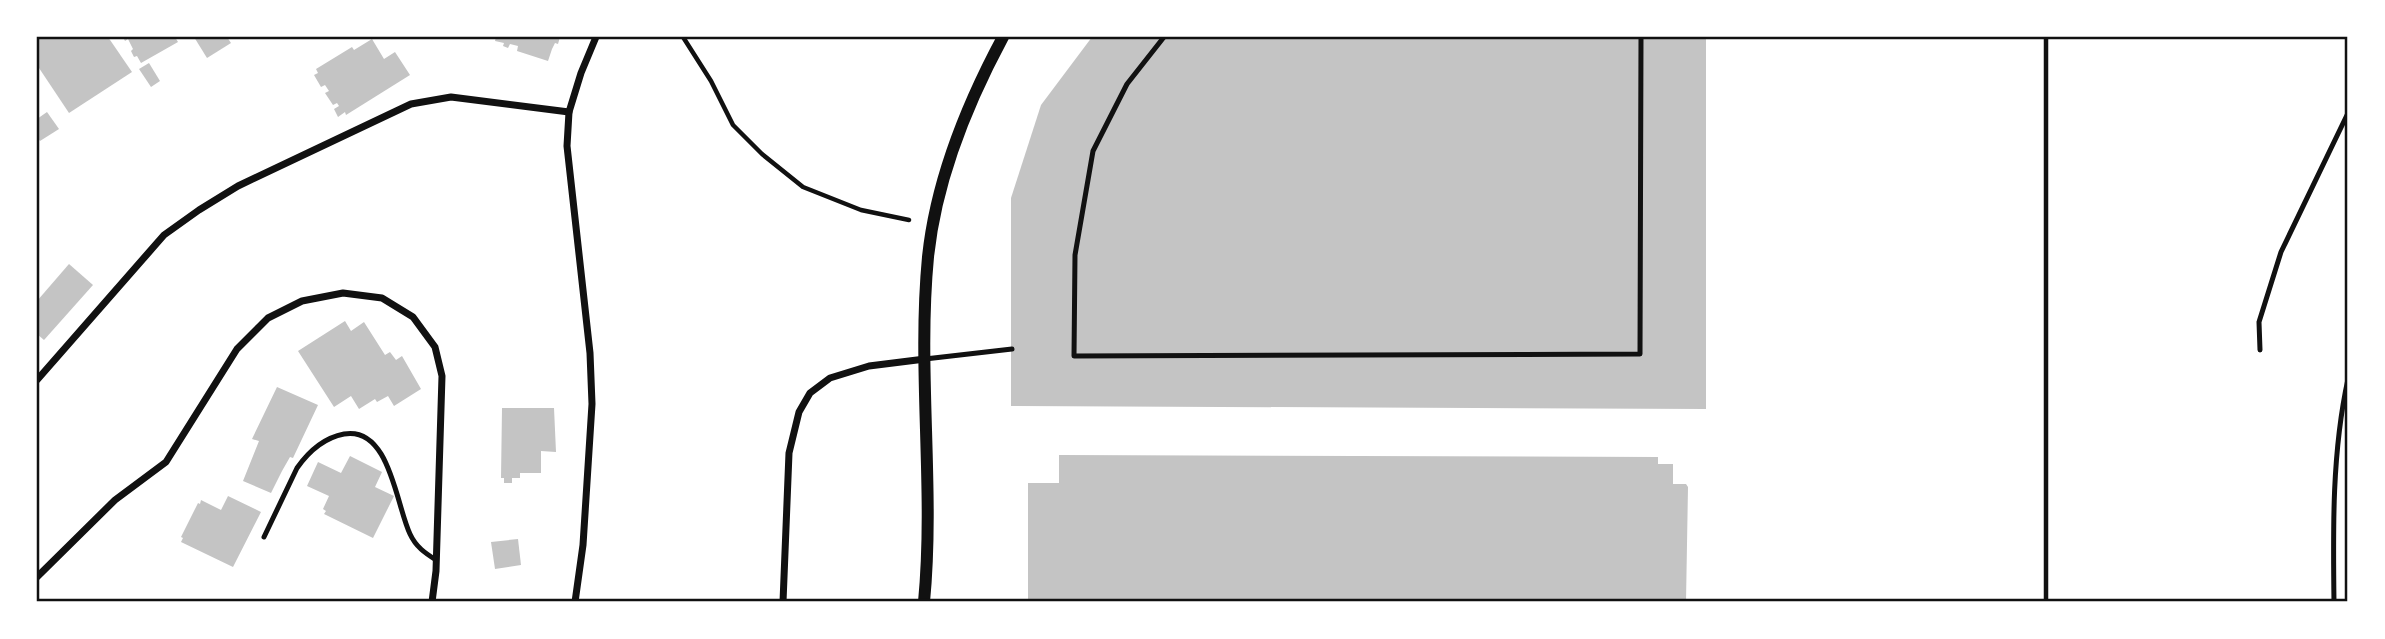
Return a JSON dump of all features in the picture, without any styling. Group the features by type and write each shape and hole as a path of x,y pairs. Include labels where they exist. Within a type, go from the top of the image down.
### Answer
{"street":[{"path":"575,602 583,545 592,404 590,353 567,146 569,112 596,37"},
{"path":"924,602 925,359 929,256 946,172 968,109 1003,37"},
{"path":"37,380 164,235 238,186 411,104 451,97 569,112"},
{"path":"37,577 115,500 166,462 237,349 268,318 302,301 343,293 382,298 413,317 435,348 442,376 436,561 432,602"},
{"path":"783,602 789,453 799,412 810,393 830,378 869,366 925,359"}],"lane":[{"path":"1164,37 1127,84 1093,151 1075,255 1074,356 1640,354 1641,37"},
{"path":"2260,350 2259,322 2281,252 2348,113"},
{"path":"925,359 1012,349"},
{"path":"2334,602 2333,542 2338,444 2348,379"},
{"path":"264,537 303,459 325,440 354,433 369,439 382,453 410,535 420,550 436,561"}],"path":[{"path":"683,37 711,81 733,125 762,154 803,187 862,210 934,224"},
{"path":"2046,37 2046,602"}],"building":[{"path":"37,37 108,37 132,72 69,113 37,65"},
{"path":"123,37 175,37 178,42 141,63 137,56 134,57 128,39 125,41"},
{"path":"194,37 227,37 231,43 207,58"},
{"path":"496,37 560,37 548,61 517,51 518,46 503,46 504,43 495,41"},
{"path":"1092,37 1706,37 1706,409 1011,406 1011,198 1041,105"},
{"path":"372,39 384,59 395,52 410,75 346,115 345,112 338,117 334,109 339,106 337,103 333,105 325,93 329,91 325,85 321,87 314,75 318,73 316,69 352,47 354,50"},
{"path":"149,63 160,81 151,87 139,69"},
{"path":"47,112 59,129 40,141 37,137 37,119"},
{"path":"69,264 93,285 44,340 37,334 37,301"},
{"path":"345,321 351,331 364,322 385,355 390,352 396,360 402,356 421,389 394,406 388,396 377,402 375,399 359,409 351,396 334,407 298,351"},
{"path":"277,387 318,405 293,458 290,457 271,493 243,481 259,441 252,439"},
{"path":"502,408 554,408 556,452 541,451 541,473 520,473 520,478 512,478 512,483 504,483 504,478 501,478"},
{"path":"1059,455 1658,457 1658,464 1673,464 1673,484 1686,484 1688,487 1686,602 1028,602 1028,483 1059,483"},
{"path":"350,456 382,472 375,487 394,496 373,538 324,514 326,511 323,509 329,496 307,486 318,462 341,473"},
{"path":"228,496 261,512 233,567 181,542 181,537 201,500 221,510"},
{"path":"518,539 521,565 495,569 491,542"}]}
